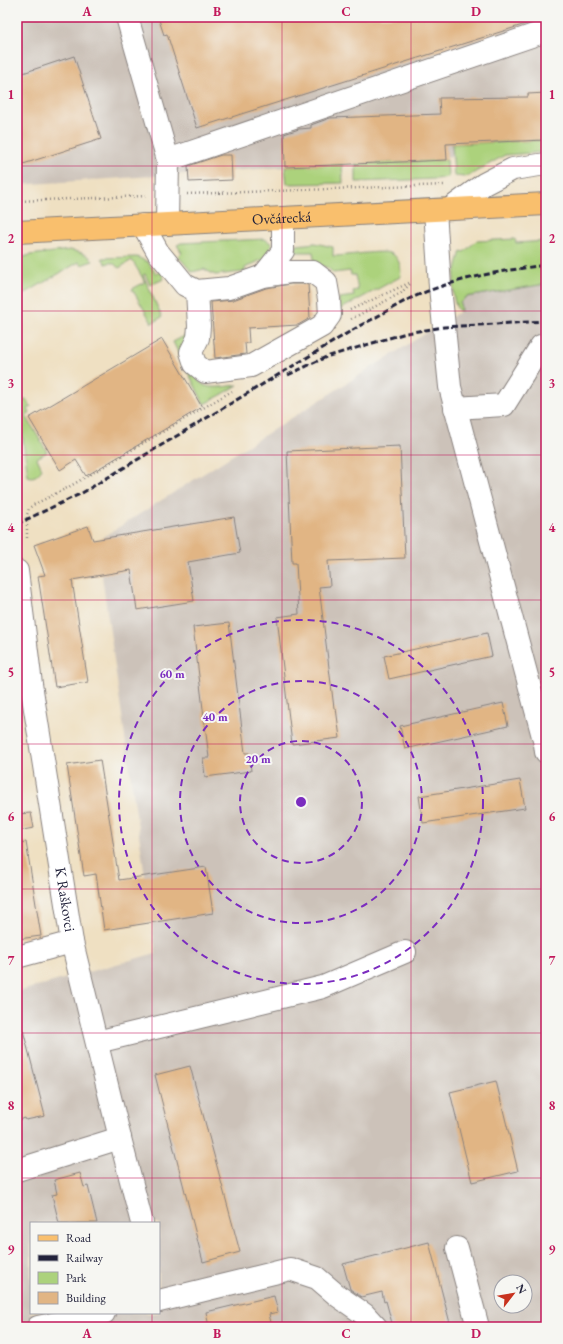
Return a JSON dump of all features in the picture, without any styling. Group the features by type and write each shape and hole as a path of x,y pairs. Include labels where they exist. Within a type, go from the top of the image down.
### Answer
{"main road":[{"name":"Ovčárecká","path":"17,232 546,204"}],"street":[{"path":"127,17 168,160 167,224"},
{"path":"168,160 546,31"},
{"path":"546,164 513,169 484,184 443,209 444,327 450,387 546,752"},
{"path":"263,276 283,251 283,218"},
{"path":"143,225 158,252 176,275 185,285 197,291 229,288 263,276 290,272 313,272 326,282 329,299 338,319 322,326 252,366 205,372 196,364 191,352 198,338 199,326 197,291"},
{"path":"456,408 504,405 541,346 546,346"},
{"name":"K Raškovci","path":"17,571 24,685 72,942 142,1222"},
{"path":"17,957 72,942"},
{"path":"97,1042 323,987 405,952"},
{"path":"17,1170 120,1138"},
{"path":"457,1248 478,1327"},
{"path":"160,1296 290,1269 317,1278 338,1296 364,1314 376,1327"},
{"path":"38,1327 99,1314"}],"path":[{"path":"17,201 450,185"},
{"path":"412,282 401,292 338,319 340,314 412,282"},
{"path":"27,538 27,515 29,508 67,488 236,389"}],"shaded area":[{"path":"17,17 546,17 546,150 17,185"},
{"path":"546,284 546,1327 17,1327 17,992 156,953 97,541 461,311 460,303 466,297"}],"green space":[{"path":"546,140 546,152 505,155 465,177 454,176 452,144"},
{"path":"447,160 448,177 436,179 356,182 356,164"},
{"path":"342,164 343,183 287,184 285,167"},
{"path":"265,239 272,244 263,263 261,260 245,268 245,272 215,275 204,269 192,272 178,256 182,253 177,245 181,243"},
{"path":"515,239 516,243 546,241 546,284 466,297 460,303 461,311 458,310 455,303 453,288 455,273 461,251 464,252 476,241"},
{"path":"315,243 333,247 333,256 379,252 390,253 398,260 401,270 400,277 339,310 339,298 354,296 353,291 358,290 355,275 351,275 350,271 333,273 323,266 315,265 313,252 295,252 297,245"},
{"path":"70,250 86,255 93,261 81,265 79,262 17,298 17,262 30,255"},
{"path":"137,257 148,262 156,274 161,271 164,279 150,285 145,274 143,275 162,317 152,323 132,289 145,282 132,260 119,268 111,263 106,264 102,258"},
{"path":"190,333 192,365 198,380 203,385 210,387 238,385 204,404 173,342"},
{"path":"26,399 31,407 28,409 30,413 26,416 47,452 37,458 42,469 38,474 32,477 28,476 18,404"}],"building":[{"path":"158,17 535,17 535,21 197,128 167,34 164,35"},
{"path":"74,56 101,139 17,166 17,75"},
{"path":"546,93 546,140 446,144 447,160 285,167 284,134 299,129 311,128 311,125 330,118 440,114 439,98 528,97 528,94"},
{"path":"221,155 231,155 232,180 189,182 188,166"},
{"path":"291,284 308,284 310,318 298,325 248,328 249,343 245,343 246,354 215,358 211,302 233,300 266,288"},
{"path":"162,339 202,407 86,476 76,460 60,470 29,418"},
{"path":"400,446 405,558 328,561 330,586 319,587 334,708 336,708 340,738 292,744 277,617 299,614 296,563 292,563 287,451"},
{"path":"234,517 240,553 188,562 194,601 137,610 131,570 72,580 88,682 55,687 38,576 45,575 34,545 88,526 93,540"},
{"path":"229,623 245,753 249,753 251,771 205,777 203,758 209,758 193,627"},
{"path":"487,633 492,656 389,679 384,656"},
{"path":"503,703 508,726 405,749 400,726"},
{"path":"100,760 119,880 206,867 213,913 104,930 96,874 84,876 67,765"},
{"path":"520,780 525,808 423,823 419,796"},
{"path":"31,813 34,828 17,831 17,814"},
{"path":"26,842 41,936 18,939 17,843"},
{"path":"23,1030 45,1116 26,1120 25,1118 17,1121 17,1031"},
{"path":"190,1066 240,1252 203,1262 155,1075"},
{"path":"496,1081 518,1171 472,1182 450,1092"},
{"path":"80,1173 84,1187 88,1186 97,1222 59,1222 52,1195 57,1194 54,1180"},
{"path":"429,1242 451,1327 393,1327 382,1292 361,1297 350,1289 343,1264"},
{"path":"274,1296 278,1312 269,1314 272,1327 209,1327 206,1312"}],"railway":[{"path":"17,524 82,493 361,325 407,300 458,281 511,270 546,265"},
{"path":"288,375 326,357 406,333 444,327 546,321"}]}
